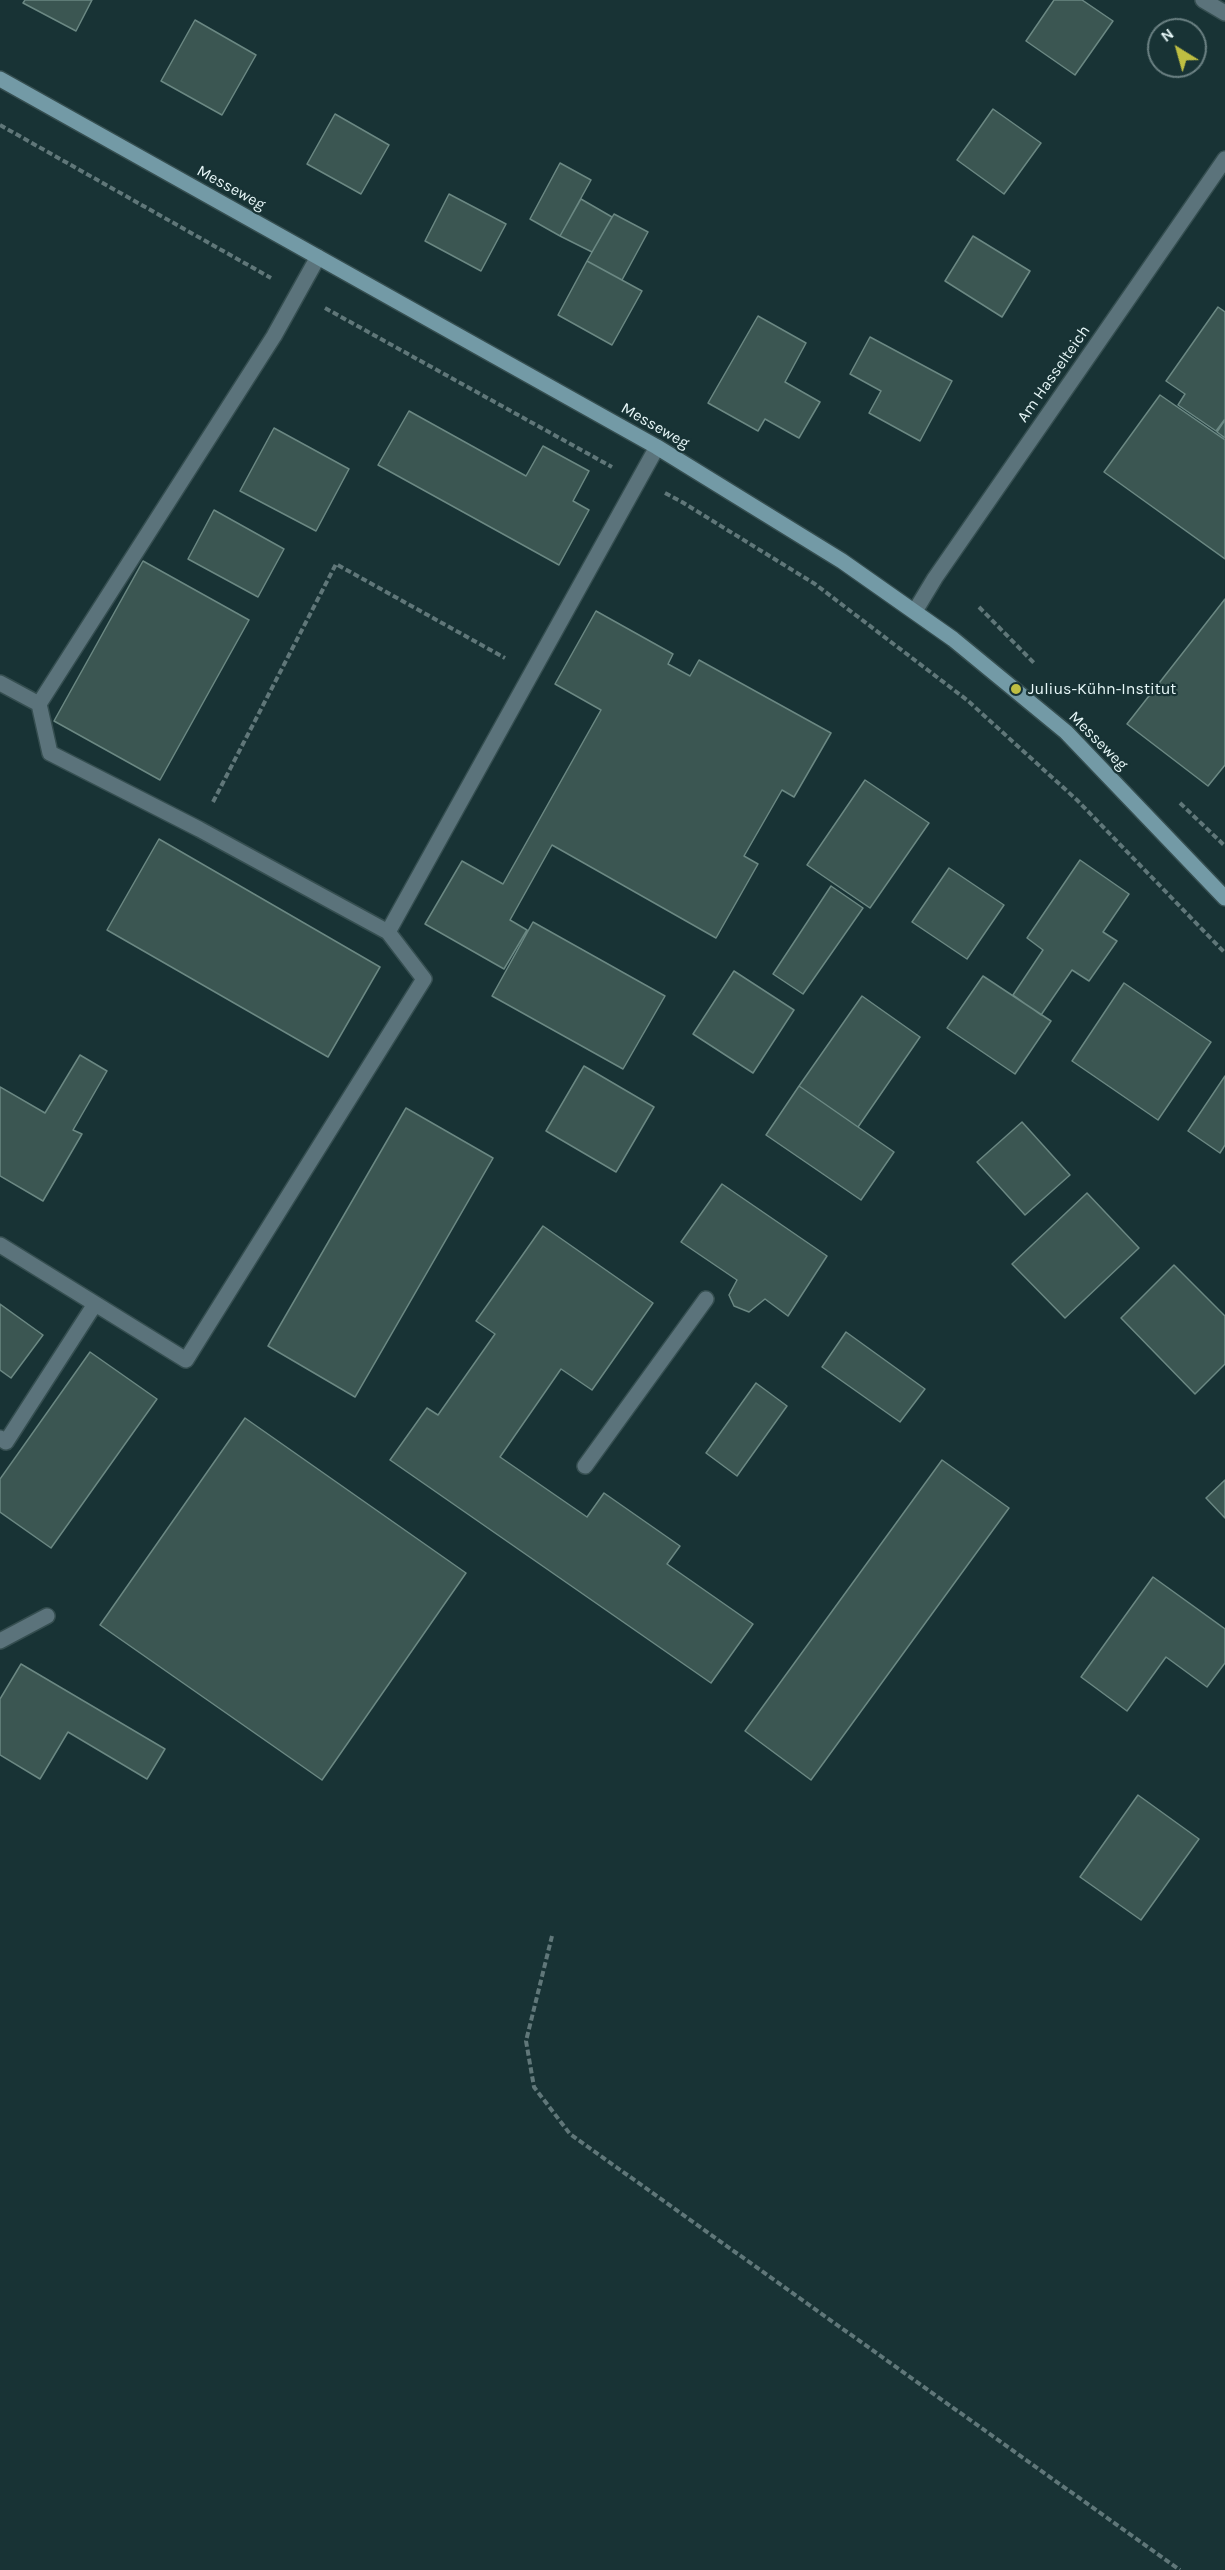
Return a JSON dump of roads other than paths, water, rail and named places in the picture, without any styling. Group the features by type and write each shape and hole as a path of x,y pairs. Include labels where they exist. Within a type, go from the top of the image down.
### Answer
{"main road":[{"name":"Messeweg","path":"0,79 657,447 842,561 962,646 1066,732 1225,898"}],"street":[{"path":"1203,0 1225,12"},
{"name":"Am Hasselteich","path":"915,611 934,578 1225,159"},
{"path":"0,1245 186,1360 424,979 388,932 199,829 50,753 39,704 274,336 318,257"},
{"path":"388,932 657,447"},
{"path":"0,683 39,704"},
{"path":"585,1466 706,1299"},
{"path":"0,1438 6,1442 95,1304"},
{"path":"0,1641 47,1616"}],"place":[{"name":"Julius-Kühn-Institut","path":"1016,689"}]}
